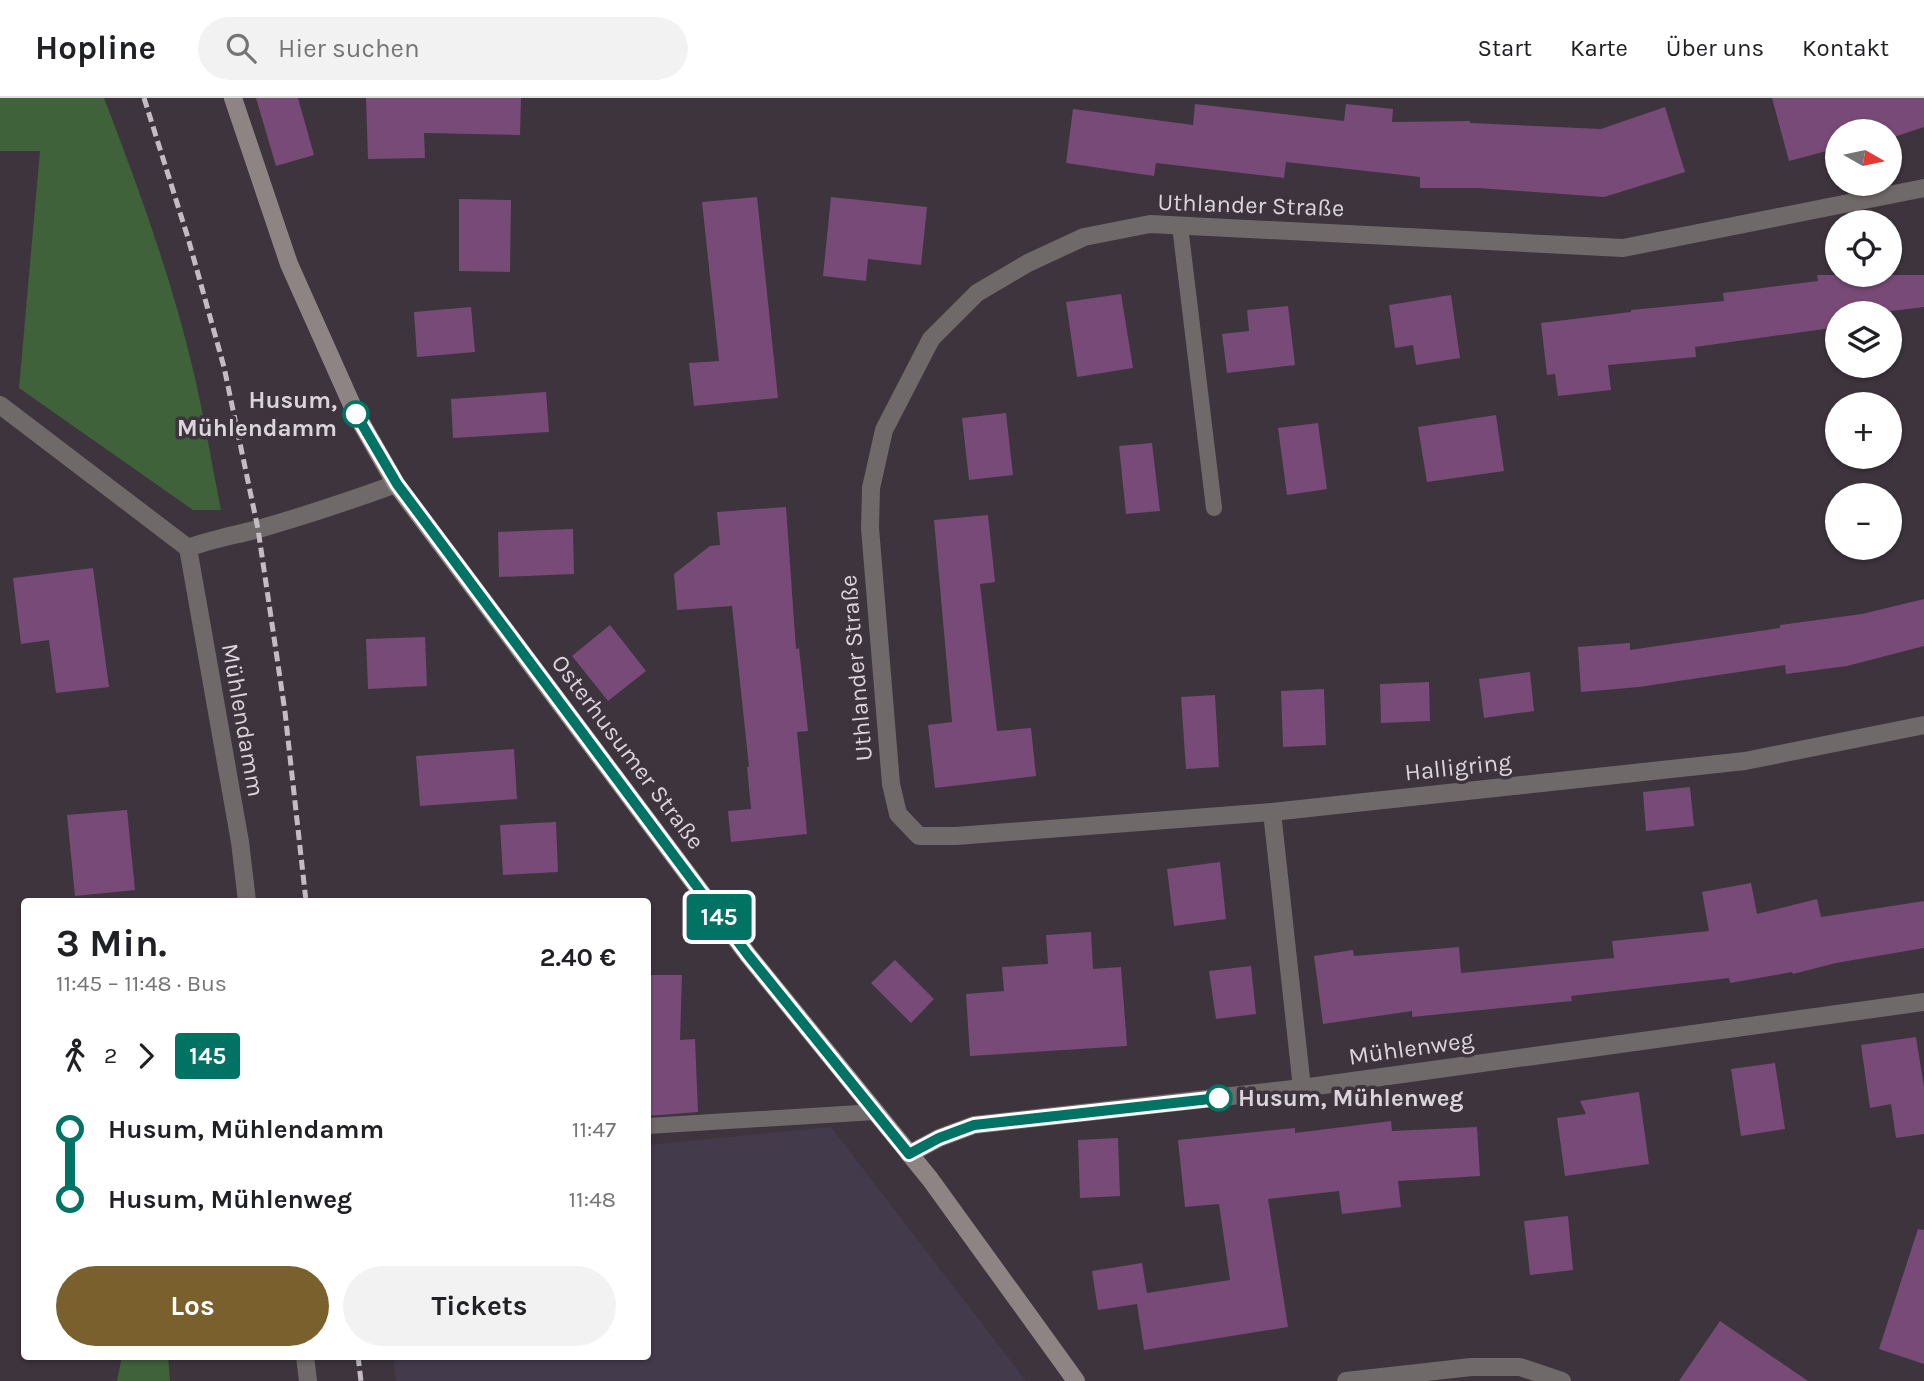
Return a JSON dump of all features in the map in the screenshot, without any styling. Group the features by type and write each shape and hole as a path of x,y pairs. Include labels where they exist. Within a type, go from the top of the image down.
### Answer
{"street":[{"name":"Osterhusumer Straße","path":"233,98 289,264 356,414 397,484 748,955 930,1179 1076,1381"},
{"name":"Uthlander Straße","path":"1272,811 956,836 919,836 898,814 891,784 870,528 871,488 884,430 931,339 977,293 1028,263 1084,237 1150,224 1623,248 1924,188"},
{"path":"0,405 188,548 339,505 397,484"},
{"name":"Mühlendamm","path":"188,548 240,842 247,898"},
{"name":"Halligring","path":"1272,811 1745,761 1924,725"},
{"path":"1272,811 1302,1088"},
{"name":"Mühlenweg","path":"909,1154 939,1138 974,1125 1302,1088 1924,1002"},
{"path":"305,1360 308,1381"},
{"path":"1346,1381 1471,1367 1520,1367 1562,1381"}],"lane":[{"path":"1180,226 1214,508"},
{"path":"651,1126 875,1112"}],"shaded area":[{"path":"831,1127 1026,1381 396,1381 393,1360 651,1360 651,1145"}],"green space":[{"path":"0,98 104,98 166,271 199,394 221,510 193,510 19,388 40,151 0,151"},
{"path":"121,1360 168,1360 170,1381 117,1381"}],"building":[{"path":"256,98 298,98 314,155 276,166"},
{"path":"366,98 521,98 520,135 424,133 425,158 368,159"},
{"path":"1772,98 1924,98 1924,127 1902,134 1902,119 1825,119 1825,151 1789,161"},
{"path":"1195,104 1344,121 1346,104 1393,109 1392,122 1470,121 1601,129 1665,107 1685,172 1604,197 1478,188 1420,188 1420,177 1286,162 1284,178 1156,163 1154,176 1066,163 1073,109 1193,125"},
{"path":"757,197 778,398 694,406 689,363 719,361 702,202"},
{"path":"831,197 927,207 921,265 868,259 866,281 823,276"},
{"path":"459,199 511,200 510,272 459,271"},
{"path":"1817,275 1825,275 1825,287 1902,287 1902,275 1924,275 1924,307 1902,310 1902,301 1825,301 1825,329 1695,347 1696,357 1608,365 1611,390 1558,396 1555,374 1547,375 1541,323 1631,310 1724,301 1723,293 1818,281"},
{"path":"1121,294 1133,368 1077,377 1066,302"},
{"path":"1451,295 1460,358 1416,365 1413,345 1395,348 1389,305"},
{"path":"1288,306 1295,365 1227,373 1222,334 1249,331 1247,310"},
{"path":"471,307 475,352 417,357 414,312"},
{"path":"546,392 549,432 453,438 451,399"},
{"path":"1006,413 1013,475 969,480 962,418"},
{"path":"1496,415 1504,471 1427,482 1418,427"},
{"path":"1318,423 1327,489 1287,495 1278,428"},
{"path":"1152,443 1160,511 1126,514 1119,446"},
{"path":"786,507 796,649 799,648 808,731 797,732 807,834 731,842 728,811 751,809 732,606 677,610 674,574 710,546 720,545 717,512"},
{"path":"988,515 995,582 980,584 997,731 1031,728 1036,776 935,788 928,725 952,722 934,520"},
{"path":"573,529 574,574 499,577 498,532"},
{"path":"93,568 109,687 56,693 49,640 21,644 13,578"},
{"path":"1924,599 1924,646 1847,666 1786,674 1785,665 1639,687 1581,692 1578,647 1630,643 1630,650 1862,614"},
{"path":"610,625 646,671 608,701 572,656"},
{"path":"425,637 427,686 368,689 366,639"},
{"path":"1530,672 1534,711 1484,718 1479,679"},
{"path":"1429,682 1430,721 1381,723 1380,684"},
{"path":"1324,689 1326,745 1283,747 1281,691"},
{"path":"1215,695 1219,767 1186,769 1181,697"},
{"path":"514,749 517,799 420,806 416,756"},
{"path":"1690,787 1694,826 1646,831 1643,792"},
{"path":"127,810 135,890 75,896 67,815"},
{"path":"556,822 558,872 503,875 500,825"},
{"path":"1220,862 1226,919 1174,926 1167,869"},
{"path":"1751,883 1757,914 1817,899 1821,917 1924,901 1924,948 1836,963 1793,974 1792,972 1730,983 1729,978 1571,996 1572,1001 1412,1017 1412,1011 1323,1024 1314,956 1353,950 1354,956 1459,947 1461,973 1614,958 1612,941 1709,931 1702,892"},
{"path":"1091,932 1093,969 1121,967 1127,1046 970,1056 966,994 1004,991 1002,967 1048,964 1046,935"},
{"path":"895,960 934,999 911,1023 871,983"},
{"path":"1251,966 1256,1014 1216,1019 1209,971"},
{"path":"651,975 682,975 680,1040 695,1039 698,1112 651,1116"},
{"path":"1916,1037 1924,1087 1924,1134 1896,1138 1891,1104 1870,1108 1861,1045"},
{"path":"1775,1063 1785,1129 1741,1136 1731,1069"},
{"path":"1639,1092 1649,1164 1565,1176 1557,1118 1586,1114 1580,1101"},
{"path":"1391,1121 1392,1131 1477,1127 1480,1176 1398,1181 1401,1207 1342,1214 1339,1191 1268,1199 1288,1327 1144,1350 1137,1304 1098,1310 1092,1271 1142,1263 1147,1293 1230,1280 1219,1204 1185,1207 1178,1140 1295,1128 1295,1133"},
{"path":"1118,1138 1120,1196 1080,1198 1078,1140"},
{"path":"1568,1216 1573,1270 1530,1275 1524,1221"},
{"path":"1918,1229 1924,1230 1924,1364 1879,1349"},
{"path":"1720,1321 1808,1381 1679,1381"}],"railway":[{"path":"144,98 188,238 224,367 258,529 285,712 306,898"},
{"path":"358,1360 361,1381"}],"bus line":[{"name":"145","path":"356,414 397,484 748,955 909,1154 939,1138 974,1125 1219,1098"}],"place":[{"name":"Husum, Mühlendamm","path":"356,414"},
{"name":"Husum, Mühlenweg","path":"1219,1098"}]}
